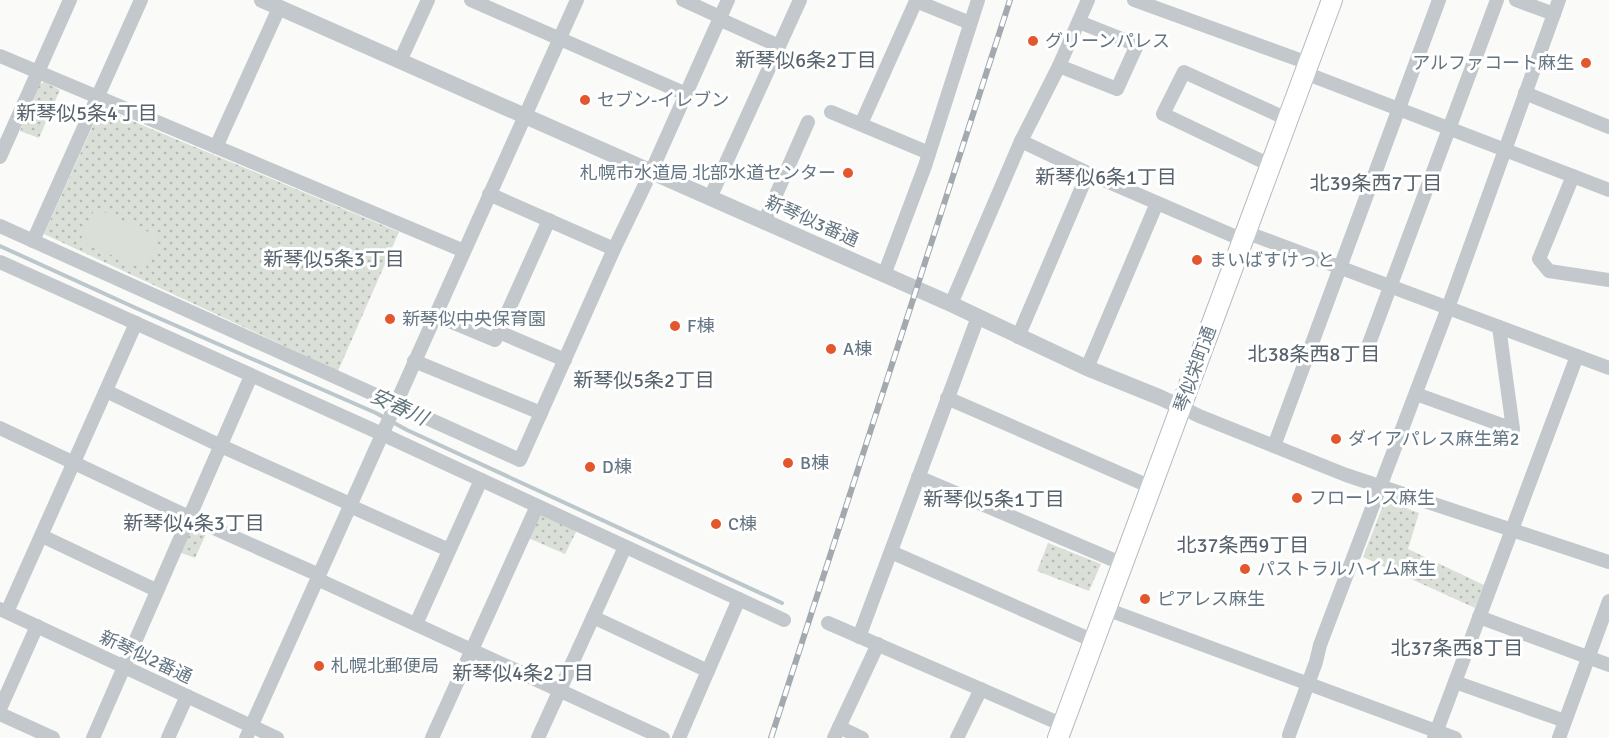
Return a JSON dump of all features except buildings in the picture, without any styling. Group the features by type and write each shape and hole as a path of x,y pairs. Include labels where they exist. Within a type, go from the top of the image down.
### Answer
{"main road":[{"name":"琴似栄町通","path":"1060,732 1332,0"}],"street":[{"path":"0,158 70,0"},
{"path":"33,241 141,0"},
{"name":"新琴似3番通","path":"262,0 884,274 1018,337 1181,408"},
{"path":"400,61 428,0"},
{"path":"471,0 686,94"},
{"path":"248,732 577,0"},
{"path":"683,0 778,46"},
{"path":"0,226 394,407 520,460 728,0"},
{"path":"710,198 800,0"},
{"path":"884,274 929,153 978,0"},
{"path":"951,304 1021,141 1059,66 1088,0"},
{"path":"1274,446 1439,0"},
{"path":"1366,349 1497,0"},
{"path":"1516,0 1554,14"},
{"path":"1289,735 1320,645 1448,308 1559,0"},
{"path":"861,124 916,1 970,23"},
{"path":"1139,1 1306,68 1400,110 1609,190"},
{"path":"216,147 279,8"},
{"path":"1059,66 1117,88 1137,45 1079,22"},
{"path":"0,56 464,251"},
{"path":"1270,165 1163,114 1184,72 1287,119"},
{"path":"1525,93 1609,128"},
{"path":"831,112 929,153"},
{"path":"764,222 808,122"},
{"path":"1021,141 1157,203 1244,236 1340,267 1609,368"},
{"path":"1018,337 1088,173"},
{"path":"1573,176 1539,259 1549,271 1609,280"},
{"path":"489,194 614,249"},
{"path":"1087,368 1157,203"},
{"path":"435,315 495,340 549,220"},
{"path":"0,262 251,375 383,430 481,480 784,620"},
{"path":"860,637 978,317"},
{"path":"4,611 42,536 136,323"},
{"path":"1416,394 1514,429 1499,327"},
{"path":"499,332 565,360"},
{"path":"1436,735 1577,356"},
{"path":"414,361 541,413"},
{"path":"93,738 251,375"},
{"path":"106,391 449,550"},
{"path":"947,398 1151,487"},
{"path":"1181,408 1346,474 1609,562"},
{"path":"0,428 663,738"},
{"path":"918,477 1123,564"},
{"path":"416,624 481,480"},
{"path":"432,738 537,506"},
{"path":"42,536 156,590"},
{"path":"538,738 625,547"},
{"path":"891,552 1094,641"},
{"path":"679,738 739,599"},
{"path":"1559,738 1609,601"},
{"path":"1106,609 1308,684 1436,735 1455,738"},
{"name":"新琴似2番通","path":"4,611 187,696 248,732 278,738"},
{"path":"593,617 708,671"},
{"path":"1479,617 1609,665"},
{"path":"828,623 981,689 1060,732"},
{"path":"0,709 37,626"},
{"path":"862,738 837,733 878,644"},
{"path":"1455,682 1565,721"},
{"path":"957,738 981,689"},
{"path":"168,738 187,696"},
{"path":"0,714 27,733 53,738"}],"shaded area":[{"path":"45,82 60,90 39,138 20,131 39,84"},
{"path":"106,110 399,232 338,371 44,234 99,112"},
{"path":"95,208 160,237 145,270 80,241"},
{"path":"1385,500 1419,513 1408,549 1484,585 1475,608 1363,557"},
{"path":"538,513 577,530 565,554 526,537"},
{"path":"190,527 206,534 195,558 179,552"},
{"path":"1048,543 1101,564 1089,591 1037,571"}],"waterway":[{"name":"安春川","path":"0,246 376,413 407,430 782,603"}],"railway":[{"path":"771,738 1010,0"}],"place":[{"name":"グリーンパレス","path":"1033,41"},
{"name":"アルファコート麻生","path":"1586,63"},
{"name":"セブン-イレブン","path":"585,100"},
{"name":"札幌市水道局 北部水道センター","path":"848,173"},
{"name":"まいばすけっと","path":"1197,260"},
{"name":"新琴似中央保育園","path":"390,319"},
{"name":"F棟","path":"675,326"},
{"name":"A棟","path":"831,349"},
{"name":"ダイアパレス麻生第2","path":"1336,439"},
{"name":"B棟","path":"788,463"},
{"name":"D棟","path":"590,467"},
{"name":"フローレス麻生","path":"1297,498"},
{"name":"C棟","path":"716,524"},
{"name":"パストラルハイム麻生","path":"1245,569"},
{"name":"ピアレス麻生","path":"1145,599"},
{"name":"札幌北郵便局","path":"319,666"}],"district":[{"name":"新琴似6条2丁目","path":"806,60"},
{"name":"新琴似5条4丁目","path":"87,113"},
{"name":"新琴似6条1丁目","path":"1106,177"},
{"name":"北39条西7丁目","path":"1376,183"},
{"name":"新琴似5条3丁目","path":"334,259"},
{"name":"北38条西8丁目","path":"1314,354"},
{"name":"新琴似5条2丁目","path":"644,380"},
{"name":"新琴似5条1丁目","path":"994,499"},
{"name":"新琴似4条3丁目","path":"194,523"},
{"name":"北37条西9丁目","path":"1243,545"},
{"name":"北37条西8丁目","path":"1457,648"},
{"name":"新琴似4条2丁目","path":"523,673"}]}
